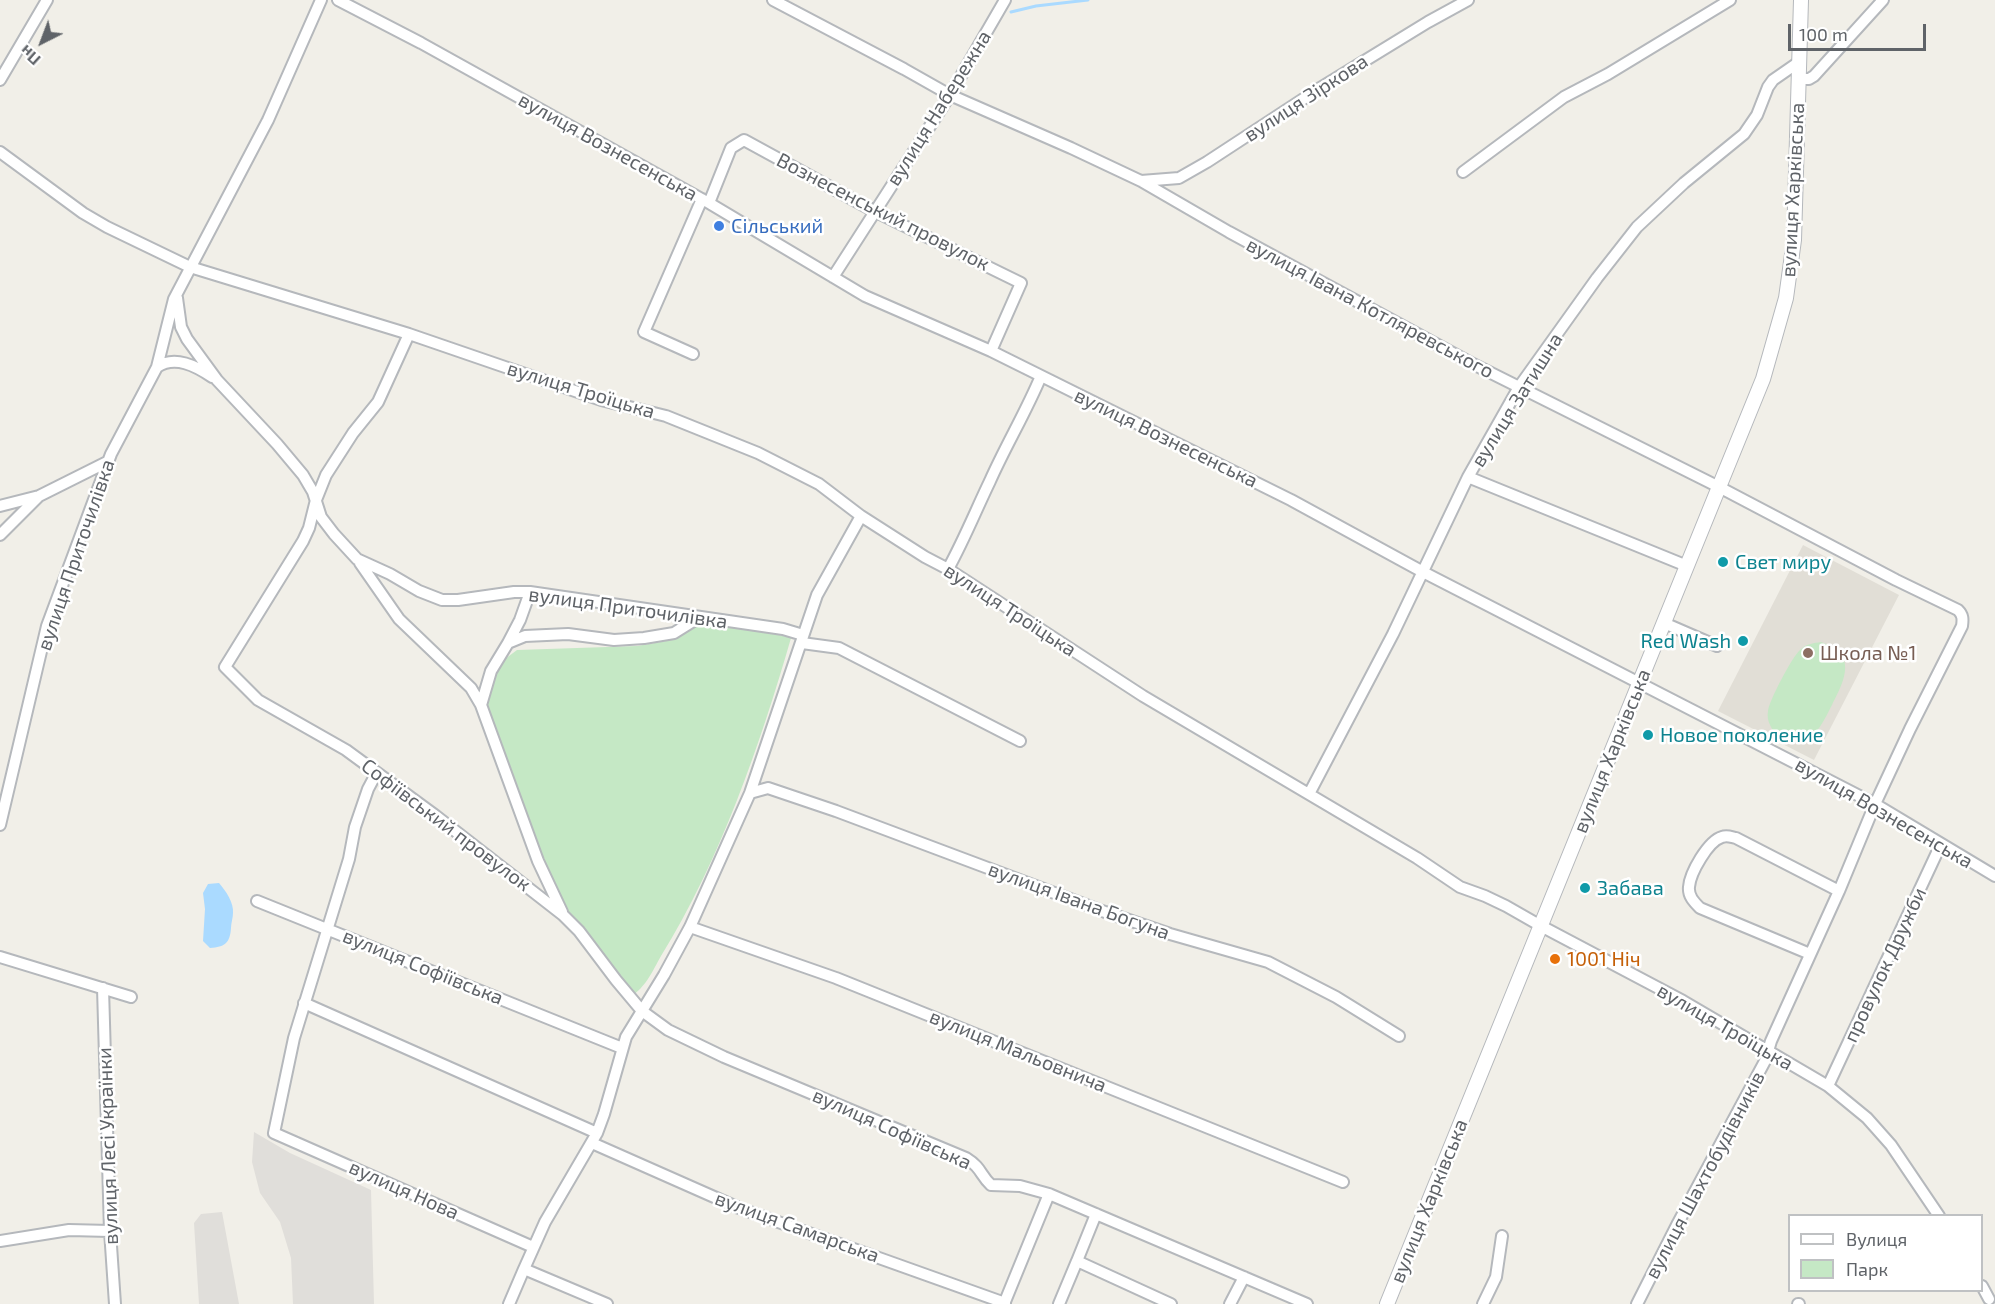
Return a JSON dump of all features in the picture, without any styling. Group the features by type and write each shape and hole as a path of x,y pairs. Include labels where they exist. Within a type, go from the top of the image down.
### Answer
{"street":[{"path":"0,80 47,0"},
{"name":"вулиця Приточилівка","path":"0,825 47,626 109,461 157,367 177,294 268,120 321,0"},
{"name":"вулиця Вознесенська","path":"338,0 706,201 865,296 991,351 1291,500 1423,572 1875,804 1995,876"},
{"name":"вулиця Івана Котляревського","path":"773,0 950,95 1141,181 1316,279 1519,387 1958,610 1963,619"},
{"name":"вулиця Набережна","path":"833,277 950,95 1005,0"},
{"name":"вулиця Зіркова","path":"1141,181 1179,178 1317,90 1468,0"},
{"path":"1463,172 1564,97 1608,74 1730,0"},
{"name":"вулиця Харківська","path":"1387,1304 1763,379 1786,298 1794,240 1801,0"},
{"name":"вулиця Харківська","path":"1799,79 1809,79 1814,76 1883,0"},
{"name":"вулиця Затишна","path":"1309,794 1394,634 1468,477 1519,387 1637,227 1684,183 1744,134 1757,115 1773,80 1799,62"},
{"name":"Вознесенський провулок","path":"693,354 644,332 731,148 744,140 874,211 1022,283 991,351"},
{"name":"вулиця Троїцька","path":"0,152 83,213 190,267 409,334 601,400 666,416 788,466 819,484 861,516 948,569 1143,696 1417,858 1460,888 1494,900 1683,1001 1828,1086 1867,1118 1891,1145 1938,1214"},
{"path":"1173,200 1179,178"},
{"name":"вулиця Приточилівка","path":"177,294 183,333 217,380 303,475 310,485 324,522 357,559 390,574 418,591 442,600 530,592 783,629 802,639 839,648 1020,741"},
{"path":"316,500 331,467 353,433 378,402 409,334"},
{"path":"157,367 171,362 189,364 217,380"},
{"path":"948,569 1041,376"},
{"path":"0,506 39,496 109,461"},
{"path":"1468,477 1687,566"},
{"path":"1,534 39,496"},
{"name":"Софіївський провулок","path":"316,500 312,520 303,541 225,667 264,705 346,750 436,816 563,915 642,1011"},
{"path":"509,1304 545,1222 594,1138 604,1114 622,1048 633,1024 664,975 690,927 750,793 817,595 861,516"},
{"path":"0,518 3,525 1,534"},
{"path":"357,559 399,619 471,688 481,705 538,861 563,915"},
{"path":"481,705 491,671 520,620 530,592"},
{"path":"508,643 525,636 546,634 568,634 614,640 645,638 674,633 698,618"},
{"name":"вулиця Шахтобудівників","path":"1637,1304 1765,1061 1770,1041 1839,891 1875,804 1962,627 1963,619"},
{"path":"1664,623 1717,646"},
{"path":"304,1003 348,859 355,827 368,789 376,774"},
{"name":"вулиця Івана Богуна","path":"750,793 768,788 1148,927 1268,962 1336,997 1399,1036"},
{"path":"1810,954 1700,908 1689,894 1689,887 1701,857 1721,837 1728,836 1839,891"},
{"name":"провулок Дружби","path":"1828,1086 1941,844"},
{"name":"вулиця Софіївська","path":"257,901 622,1048"},
{"name":"вулиця Мальовнича","path":"690,927 836,978 1342,1182"},
{"path":"0,957 131,997"},
{"name":"вулиця Лесі Українки","path":"103,988 110,1231 115,1304"},
{"name":"вулиця Нова","path":"304,1003 294,1038 274,1133 533,1247"},
{"name":"вулиця Самарська","path":"304,1003 739,1208 1004,1303"},
{"name":"вулиця Софіївська","path":"642,1011 668,1030 724,1058 966,1158 975,1164 991,1185 1020,1186 1049,1194 1244,1277 1293,1301 1307,1304"},
{"path":"1004,1303 1049,1194"},
{"path":"1059,1304 1096,1214"},
{"path":"0,1241 69,1230 110,1231"},
{"path":"1483,1304 1496,1277 1502,1236"},
{"path":"1077,1261 1171,1304"},
{"path":"524,1269 607,1304"},
{"path":"1230,1304 1244,1277"},
{"path":"1983,1288 1989,1299"}],"shaded area":[{"name":"Школа №1","path":"1803,545 1899,595 1814,760 1718,711"},
{"path":"254,1132 290,1153 371,1190 374,1304 293,1304 291,1258 280,1222 260,1193 252,1162"},
{"path":"222,1212 239,1304 199,1304 194,1223 201,1214"}],"green space":[{"path":"698,623 756,629 791,638 752,761 720,842 702,881 651,974 638,991 627,998 559,914 485,714 485,697 501,662 517,650 637,646 666,641"},
{"path":"1821,642 1833,647 1844,661 1845,669 1841,686 1815,733 1803,741 1783,739 1769,723 1769,706 1796,654 1807,645"}],"water":[{"path":"219,883 227,893 233,915 228,941 219,947 210,948 203,941 205,909 203,893 208,884"}],"waterway":[{"path":"1011,12 1036,6 1088,0"}],"place":[{"name":"Сільський","path":"719,226"},
{"name":"Свет миру","path":"1723,562"},
{"name":"Red Wash","path":"1743,641"},
{"name":"Школа №1","path":"1808,653"},
{"name":"Новое поколение","path":"1648,735"},
{"name":"Забава","path":"1585,888"},
{"name":"1001 Ніч","path":"1555,959"}]}
